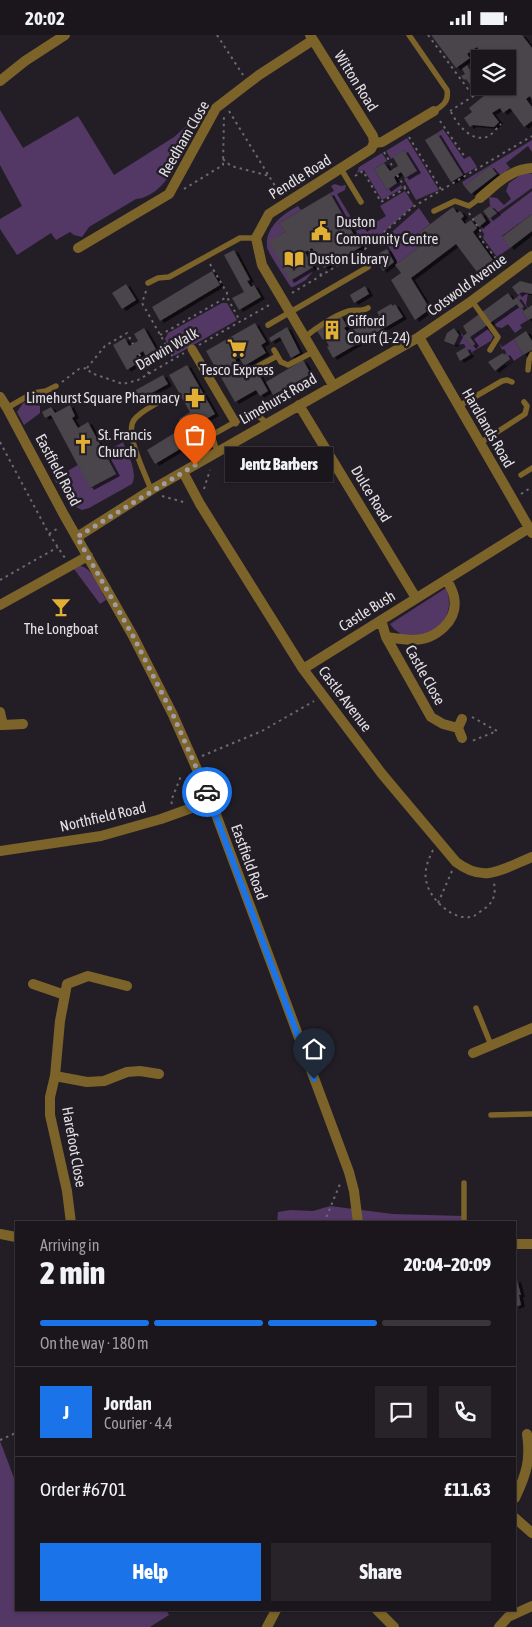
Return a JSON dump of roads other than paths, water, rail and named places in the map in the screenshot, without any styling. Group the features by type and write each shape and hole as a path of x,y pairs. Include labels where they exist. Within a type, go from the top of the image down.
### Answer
{"street":[{"path":"0,81 53,38 65,35"},
{"name":"Reedham Close","path":"78,248 169,194 216,108 311,37"},
{"name":"Witton Road","path":"311,37 373,136 374,143"},
{"name":"Pendle Road","path":"256,238 269,214 371,149 374,143 382,142 435,114"},
{"path":"480,198 509,175 520,169 532,169"},
{"path":"256,238 262,265 286,296 291,312 333,385"},
{"name":"Cotswold Avenue","path":"418,337 531,259"},
{"name":"Limehurst Road","path":"77,537 151,490 418,337"},
{"name":"Hardlands Road","path":"418,337 530,531"},
{"path":"192,349 234,422"},
{"name":"Eastfield Road","path":"0,397 133,636 173,715 211,801 348,1172 354,1191 358,1221"},
{"name":"Dulce Road","path":"299,405 416,598"},
{"name":"Castle Avenue","path":"183,472 200,504 303,669 382,775 456,862 467,871 478,874 492,873 532,857"},
{"name":"Castle Bush","path":"303,669 446,579 530,531"},
{"path":"0,605 88,557"},
{"path":"386,637 413,640 426,638 441,631 450,621 454,609 454,598 446,579"},
{"name":"Castle Close","path":"381,621 386,637 431,717 443,724 460,723 462,738"},
{"path":"0,712 1,725 23,724"},
{"name":"Northfield Road","path":"0,851 101,836 211,801"},
{"path":"33,984 65,995 67,984 88,976 126,986"},
{"name":"Harefoot Close","path":"65,995 60,1021 55,1076 50,1097 50,1115 67,1191 71,1221"},
{"path":"473,1053 532,1028"},
{"path":"55,1076 86,1082 104,1081 140,1071 159,1073"},
{"path":"0,1234 15,1237"},
{"path":"516,1244 532,1244"},
{"path":"516,1496 526,1471 529,1457 527,1434"},
{"path":"516,1519 532,1533"},
{"path":"498,1627 508,1617 532,1606"},
{"path":"267,1627 273,1611"},
{"path":"378,1611 394,1627"}],"lane":[{"path":"409,35 446,90 448,96 435,114"},
{"path":"341,169 361,202"},
{"path":"434,211 455,201 469,206 480,198"},
{"path":"148,283 158,278 169,277 240,238 256,238"},
{"path":"268,325 368,267"},
{"path":"472,301 498,337 490,350"},
{"path":"305,337 343,313 351,310 364,311 368,308"},
{"path":"251,370 275,353 281,363 288,365 313,352"},
{"path":"528,370 532,354"},
{"path":"459,406 502,381 507,379 512,382"},
{"path":"7,407 33,393 46,391 56,386"},
{"path":"151,490 131,432 133,421 140,414 159,402"},
{"path":"480,443 525,414 527,406 524,402"},
{"path":"216,452 212,435 234,422 253,412 266,423"},
{"path":"521,475 532,468"},
{"path":"476,1008 491,1045"},
{"path":"491,1115 532,1114"},
{"path":"464,1183 464,1221"}],"place":[{"name":"Duston Community Centre","path":"321,231"},
{"name":"Duston Library","path":"294,259"},
{"name":"Gifford Court (1-24)","path":"332,330"},
{"name":"Tesco Express","path":"237,348"},
{"name":"Limehurst Square Pharmacy","path":"195,398"},
{"name":"St. Francis Church","path":"83,444"},
{"name":"Jentz Barbers","path":"195,465"},
{"name":"The Longboat","path":"61,607"}]}
